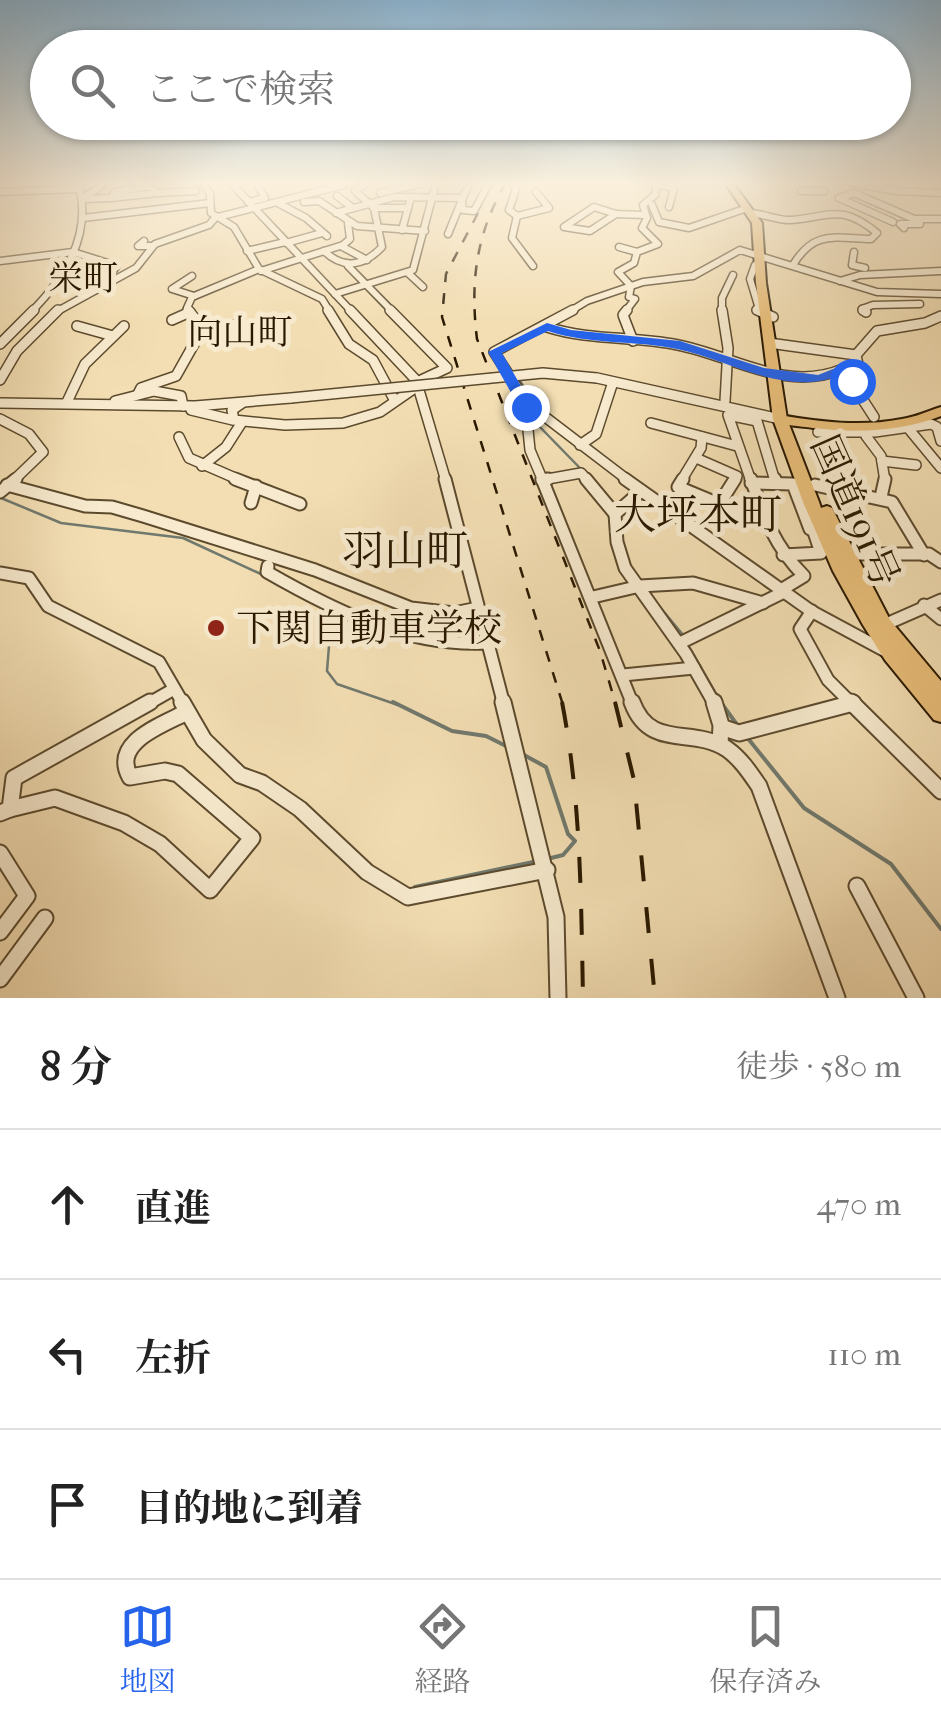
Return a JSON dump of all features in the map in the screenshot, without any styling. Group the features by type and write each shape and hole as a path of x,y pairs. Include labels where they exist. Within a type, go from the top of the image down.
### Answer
{"highway":[{"name":"国道191号","path":"757,230 758,259 766,260 776,374 785,420 816,529 850,589 941,712"},
{"name":"国道191号","path":"785,420 846,554 898,653 941,695"}],"main road":[{"path":"785,420 849,430 941,411"}],"street":[{"path":"0,344 56,284 74,252 80,230"},
{"path":"144,241 138,246 153,246 196,230"},
{"path":"235,230 260,270 320,298 347,341 373,360 384,388 395,400"},
{"path":"274,230 418,384 545,862 556,917 558,998"},
{"path":"247,252 324,235 318,230"},
{"path":"204,328 187,304 194,296 260,270 341,246 350,240 349,230"},
{"path":"348,266 366,260 382,248 380,230"},
{"path":"320,298 408,274 417,264 425,231 393,230"},
{"path":"448,234 450,230"},
{"path":"514,230 512,238 533,266"},
{"path":"619,247 637,252 658,244 643,230"},
{"path":"872,230 878,236"},
{"path":"792,265 804,247 820,238 894,238"},
{"path":"0,380 9,362 48,317 73,298 142,264 153,246"},
{"path":"341,246 366,260"},
{"path":"177,406 238,421 348,422 376,414 448,368 348,266 336,262 324,250"},
{"path":"898,653 868,646 812,611 533,412 494,352 587,301 631,286 693,276 734,251 879,292 941,294"},
{"path":"0,262 74,252 117,266 102,285"},
{"path":"631,286 618,273 634,262 637,252"},
{"path":"854,252 852,265 865,268"},
{"path":"758,259 750,279 757,311 770,316"},
{"path":"713,265 750,279"},
{"path":"840,281 860,275 941,270"},
{"path":"408,274 423,287"},
{"path":"725,401 727,362 719,302 733,275"},
{"path":"192,276 172,289 194,296"},
{"path":"631,286 629,296 635,299 623,316 633,341"},
{"path":"879,292 889,305"},
{"path":"866,312 862,310 873,305 920,304"},
{"path":"172,320 190,312"},
{"path":"856,355 877,331 926,323 941,316"},
{"path":"204,328 236,325"},
{"path":"77,326 113,336"},
{"path":"67,402 85,364 124,326"},
{"path":"547,326 569,334 680,345 776,374 819,379 858,365 856,355"},
{"path":"138,394 141,388 179,374 204,328"},
{"path":"347,341 372,332"},
{"path":"773,343 856,355"},
{"path":"843,369 874,417"},
{"path":"0,403 177,406 543,374 596,378 785,420"},
{"path":"580,445 604,428 613,382"},
{"path":"110,404 138,394 169,392 181,396 177,406"},
{"path":"238,421 232,410 245,402"},
{"path":"0,403 88,404"},
{"path":"533,412 528,440 542,480 644,725 720,744 745,763 758,786 837,998"},
{"path":"684,641 763,603 804,576 783,555 767,524 728,415 757,421 770,442 769,465 776,483"},
{"path":"0,419 29,434 43,452 40,459 2,490"},
{"path":"202,466 226,446 238,421"},
{"path":"651,423 736,443"},
{"path":"881,497 887,480 880,452 866,434 849,430 824,433 866,434 931,424 937,427 941,440"},
{"path":"908,428 941,468"},
{"path":"697,433 696,458 678,487 767,524"},
{"path":"179,437 189,458 202,466 300,504"},
{"path":"696,458 737,476 718,506"},
{"path":"882,462 916,466"},
{"path":"542,480 581,473 618,511 618,552 684,641 694,668 724,720 720,744"},
{"path":"751,484 793,484 816,529 820,554 783,555"},
{"path":"815,485 892,502 924,555"},
{"path":"251,503 256,486"},
{"path":"2,490 104,507 174,526 315,570 411,608 454,614 478,608"},
{"path":"618,511 640,490"},
{"path":"846,554 924,555 941,562"},
{"path":"268,566 266,572 287,584 375,624 460,645 487,642"},
{"path":"0,574 28,578 48,606 159,662 204,740 240,775 262,784 300,810 367,872 408,896 545,862"},
{"path":"593,596 642,586 693,583 763,603"},
{"path":"884,625 941,600"},
{"path":"924,605 941,619"},
{"path":"812,611 800,628 823,672 941,792"},
{"path":"623,675 694,668"},
{"path":"5,811 14,778 174,689"},
{"path":"724,728 744,732 852,703"},
{"path":"5,811 54,798 124,823 160,844 210,890 252,838 181,774 162,772 140,778 130,777 123,769 123,759 136,740 187,712"},
{"path":"0,853 27,896 0,932"},
{"path":"858,886 916,998"},
{"path":"0,979 45,918"}],"waterway":[{"path":"517,377 538,407"},
{"path":"536,415 537,424 618,507"},
{"path":"1,498 61,523 183,538 263,575"},
{"path":"654,600 684,636"},
{"path":"331,613 337,628 329,646 327,671 337,684 398,705"},
{"path":"687,643 718,697"},
{"path":"393,702 452,731 486,736 508,747"},
{"path":"722,704 738,726"},
{"path":"746,736 804,808 891,864 941,929"},
{"path":"524,755 546,767 568,834 575,841 563,855 551,858"},
{"path":"415,887 538,861"}],"railway":[{"path":"469,230 446,274 442,317 563,705"},
{"path":"485,230 475,278 477,339 600,651 616,705"},
{"path":"562,702 576,812 583,998"},
{"path":"615,702 634,780 655,998"}],"place":[{"name":"下関自動車学校","path":"216,628"}],"district":[{"name":"栄町","path":"83,278"},
{"name":"向山町","path":"240,332"},
{"name":"大坪本町","path":"698,515"},
{"name":"羽山町","path":"405,551"}],"route":[{"path":"526,407 521,392 509,380 494,352 547,326 569,334 680,345 710,358 763,372 819,379 843,369 852,381"}]}
